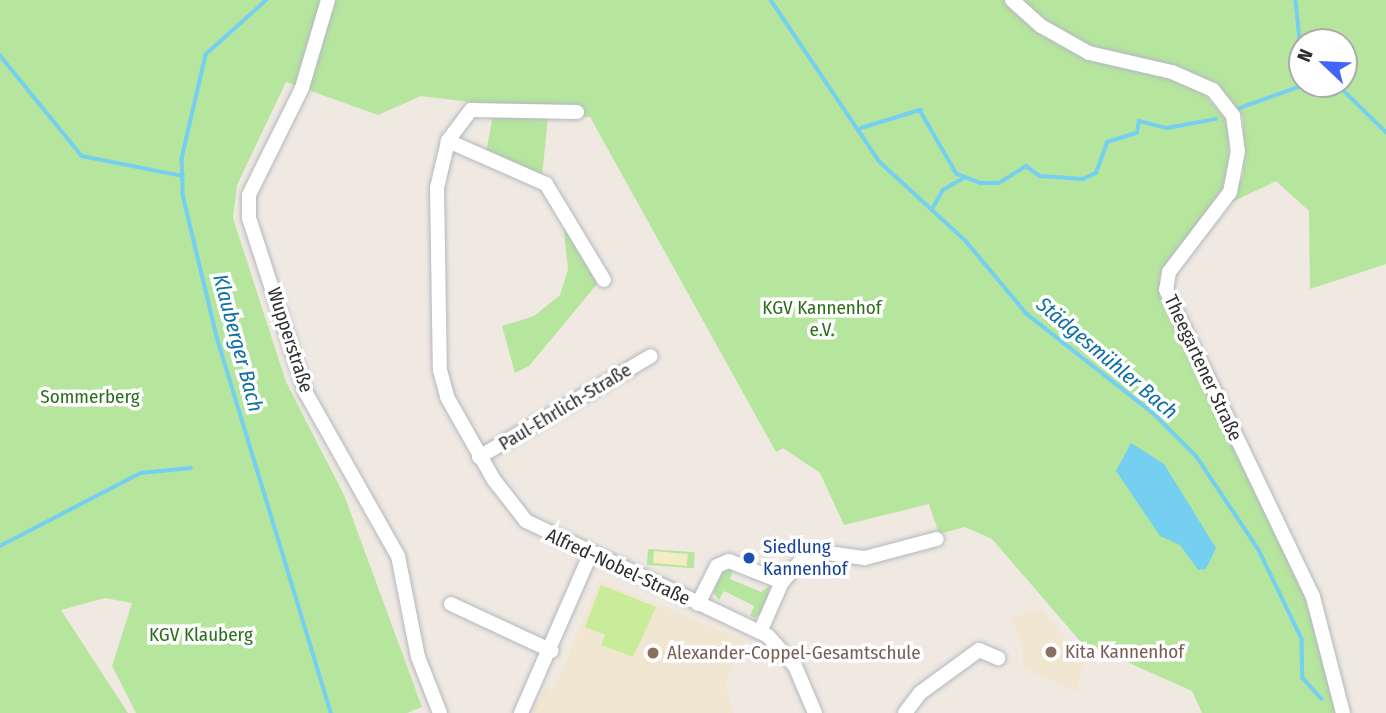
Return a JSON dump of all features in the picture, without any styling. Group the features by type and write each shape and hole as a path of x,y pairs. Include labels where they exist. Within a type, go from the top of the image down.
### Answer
{"street":[{"name":"Wupperstraße","path":"328,0 302,88 249,195 249,218 306,393 398,556 418,657 440,713"},
{"name":"Theegartener Straße","path":"1012,0 1041,26 1089,53 1206,86 1233,116 1238,151 1230,192 1169,272 1166,290 1313,597 1343,713"},
{"name":"Alfred-Nobel-Straße","path":"577,113 471,110 448,141 437,188 440,370 479,457 526,521 590,555 760,632 795,666 815,713"},
{"path":"448,141 546,184 604,280"},
{"name":"Paul-Ehrlich-Straße","path":"479,457 651,356"},
{"path":"760,632 782,582 794,566 818,555 865,558 937,538"},
{"path":"521,713 552,652 590,555"},
{"path":"698,604 717,566 729,561 782,582"},
{"path":"451,604 552,652"},
{"path":"905,713 920,693 979,650 998,658"}],"shaded area":[{"name":"Alexander-Coppel-Gesamtschule","path":"600,581 744,640 725,683 733,713 531,713 547,686 550,691 556,685"},
{"name":"Kita Kannenhof","path":"1040,608 1085,661 1076,692 1023,668 1023,647 1011,618"}],"green space":[{"path":"0,0 1009,0 1065,35 1019,0 1386,0 1386,264 1310,289 1309,211 1276,181 1230,203 1243,175 1243,117 1212,83 1199,88 1229,123 1229,179 1215,211 1159,276 1184,345 1301,584 1339,713 1202,713 1192,691 1080,641 992,539 965,527 939,534 929,504 844,525 820,473 783,448 776,452 590,117 548,116 542,177 486,152 495,105 421,96 378,115 286,82 237,185 233,218 286,382 344,495 422,707 407,713 136,713 112,666 132,603 105,598 61,610 128,713 0,713"},
{"path":"563,221 597,284 529,366 515,373 502,326 534,316 560,295 568,270"},
{"path":"648,549 695,552 694,568 647,565"},
{"path":"733,569 730,579 761,592 770,586 765,609 755,618 750,616 754,606 724,591 719,600 713,592 722,571"},
{"path":"601,585 656,607 633,657 601,645 605,635 585,627"}],"sand":[{"path":"654,551 688,554 687,566 653,563"}],"water":[{"path":"1131,443 1164,464 1216,548 1206,569 1198,570 1180,545 1160,536 1116,471"}],"waterway":[{"name":"Klauberger Bach","path":"267,0 206,55 182,159 183,195 217,337 331,713"},
{"name":"Städgesmühler Bach","path":"771,0 879,161 966,241 1027,314 1154,414 1197,457 1259,550 1302,639 1303,678 1322,699"},
{"path":"1296,0 1299,28"},
{"path":"0,55 82,156 183,176"},
{"path":"1240,108 1288,91"},
{"path":"1351,98 1386,132"},
{"path":"861,128 920,110 957,174 981,183 999,183 1026,166 1040,176 1083,179 1096,173 1107,142 1137,133 1139,121 1167,128 1216,119"},
{"path":"932,209 943,190 964,178"},
{"path":"0,546 141,473 191,468"}],"place":[{"name":"Siedlung Kannenhof","path":"749,558"},
{"name":"Kita Kannenhof","path":"1051,652"},
{"name":"Alexander-Coppel-Gesamtschule","path":"653,653"}],"park label":[{"name":"KGV Kannenhof e.V.","path":"822,319"},
{"name":"Sommerberg","path":"90,397"},
{"name":"KGV Klauberg","path":"201,635"}]}
